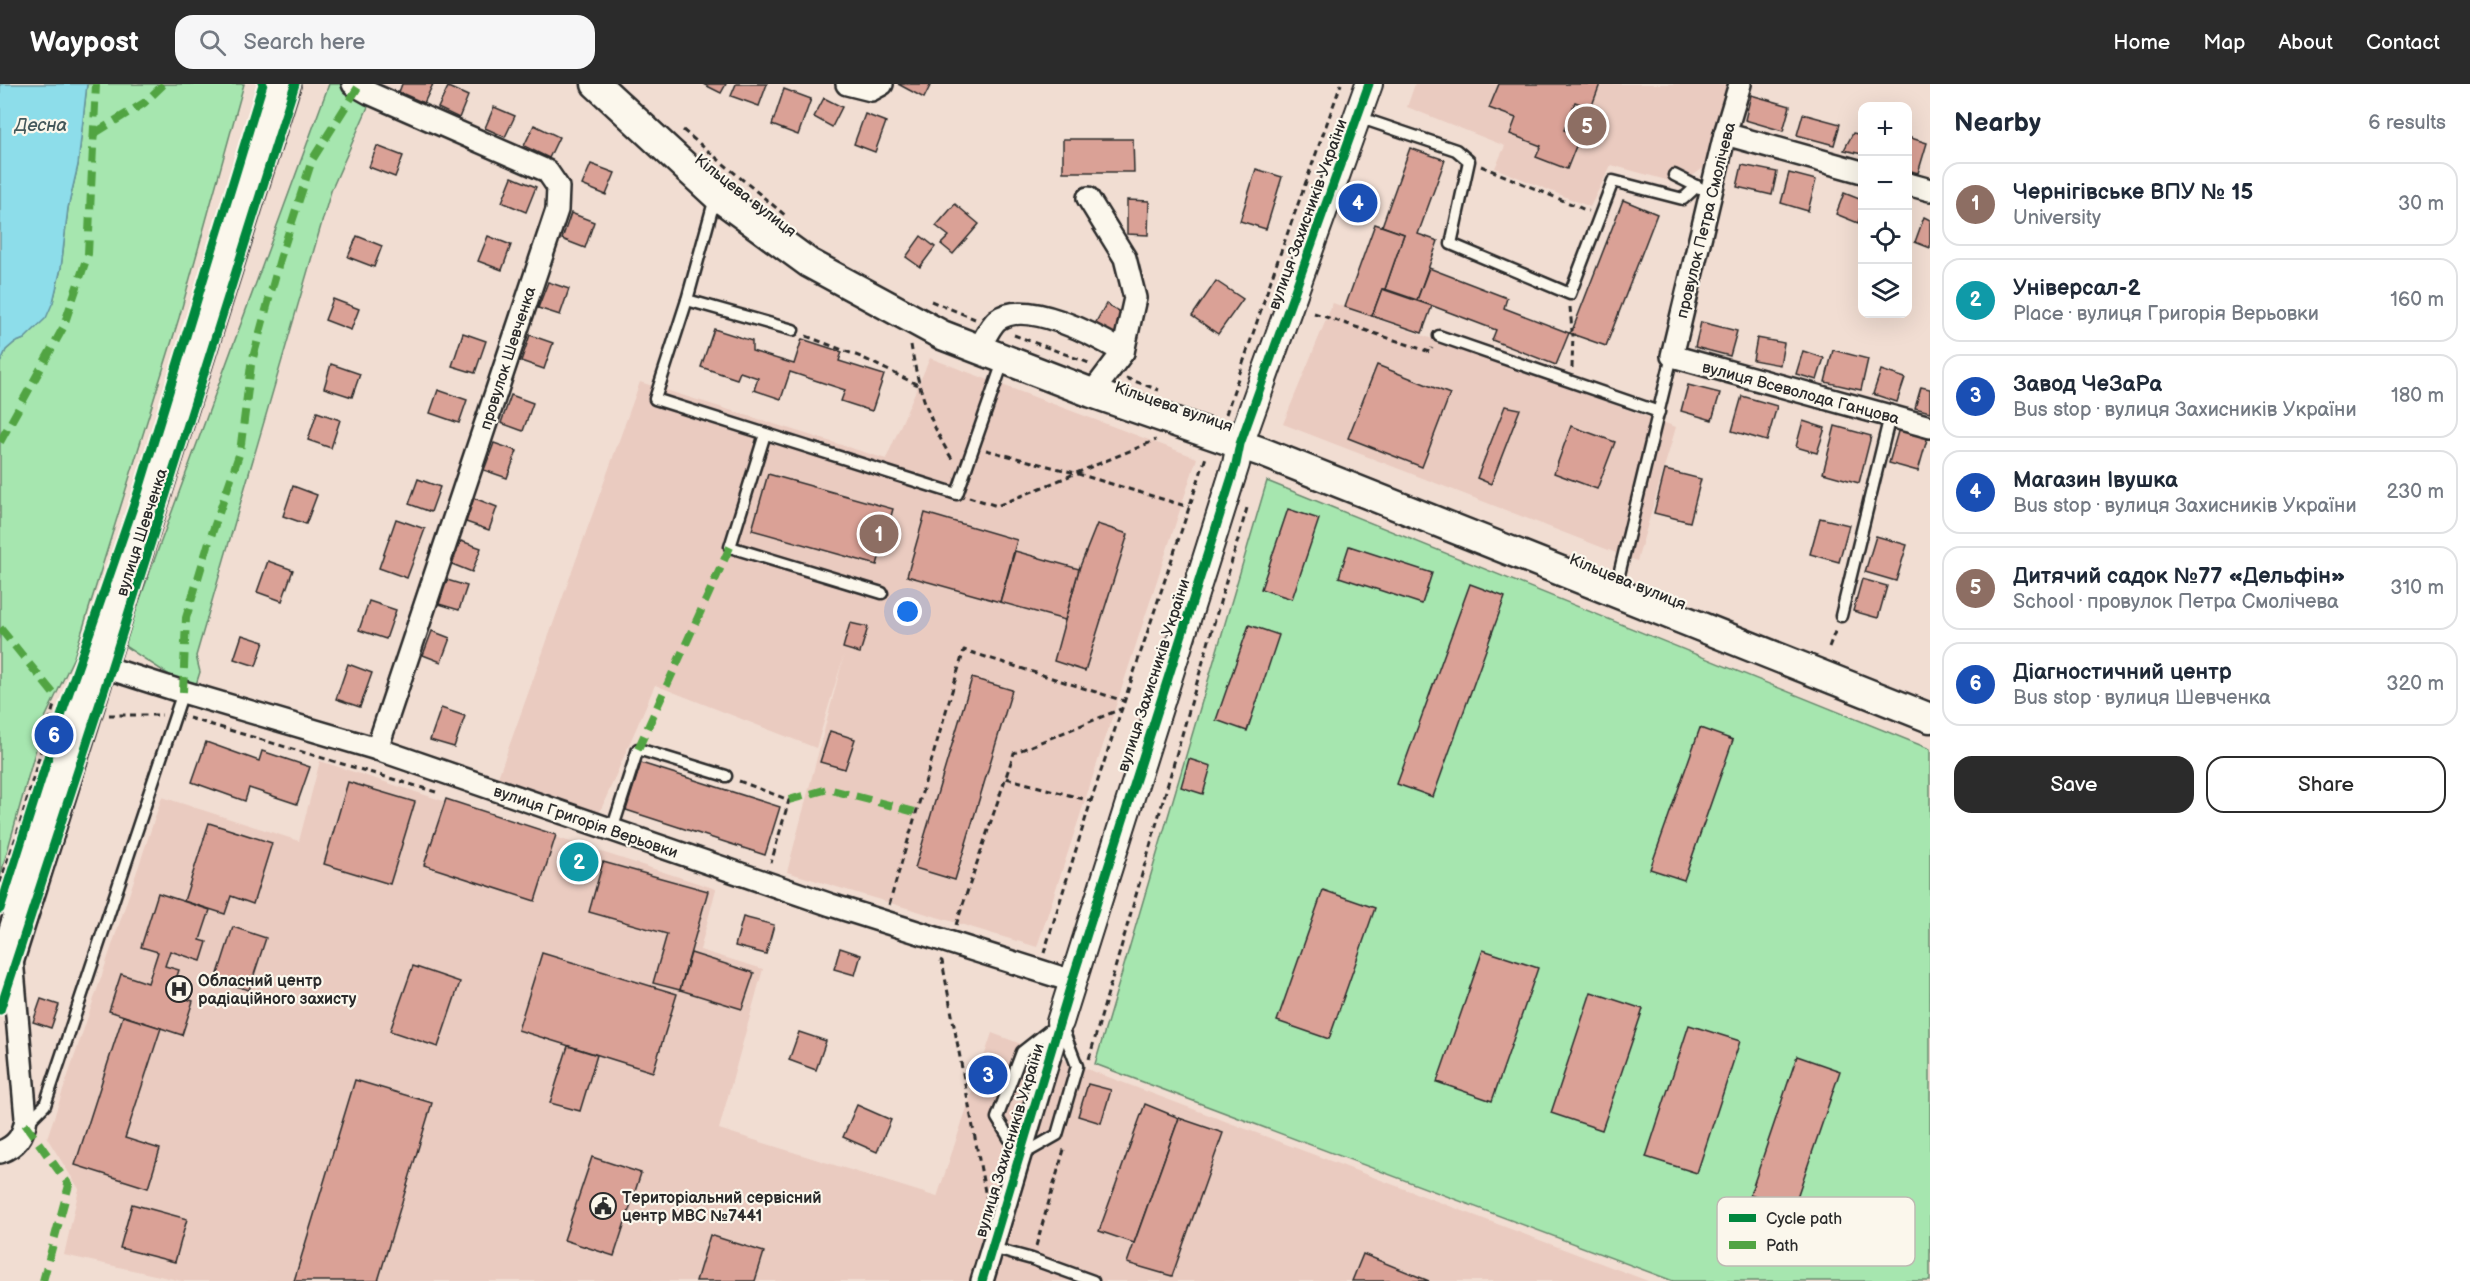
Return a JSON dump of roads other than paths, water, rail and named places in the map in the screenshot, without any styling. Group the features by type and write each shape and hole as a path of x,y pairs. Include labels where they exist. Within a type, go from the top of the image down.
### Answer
{"main road":[{"name":"вулиця Шевченка","path":"0,981 283,84"},
{"name":"Кільцева вулиця","path":"596,84 716,195 809,263 942,335 992,344 1092,393 1240,444 1930,718"}],"street":[{"name":"провулок Шевченка","path":"353,84 547,171 558,188 557,210 377,749"},
{"path":"847,84 871,90 882,84"},
{"name":"вулиця Захисників України","path":"982,1281 1072,981 1236,464 1240,444 1369,84"},
{"name":"провулок Петра Смолічева","path":"1672,356 1704,190 1725,134 1740,84"},
{"path":"1725,134 1858,171"},
{"path":"1912,185 1930,190"},
{"path":"1088,198 1125,258 1135,298 1123,352 1092,393"},
{"path":"992,344 997,320 1017,313 1060,321 1097,336 1123,352"},
{"name":"вулиця Всеволода Ганцова","path":"1672,356 1930,427"},
{"name":"вулиця Григорія Верьовки","path":"98,665 377,749 766,882 1072,981"},
{"path":"0,1152 18,1141 25,1131 22,1059 10,947"}],"lane":[{"path":"1357,117 1456,150 1469,161 1451,244 1570,294 1598,215 1613,181 1683,199 1704,190"},
{"path":"1674,175 1704,190"},
{"path":"716,195 687,300 655,399 957,494 973,446 992,344"},
{"path":"687,300 793,330"},
{"path":"1439,336 1659,412"},
{"path":"1615,591 1672,356"},
{"path":"1841,616 1890,416"},
{"path":"765,434 730,547 882,593"},
{"path":"25,1124 45,1105 183,692"},
{"path":"612,830 638,749 726,776"},
{"path":"1060,1022 1077,1066 1057,1135 1020,1156 997,1118 1022,1052 1060,1022"},
{"path":"992,1248 1032,1259 1093,1281"}],"water":[{"name":"Десна","path":"0,84 87,84 78,165 68,208 61,268 53,302 46,318 24,339 14,343 6,350 0,363"}],"place":[{"name":"Дитячий садок №77 «Дельфін»","path":"1587,126"},
{"name":"Магазин Івушка","path":"1358,203"},
{"name":"Чернігівське ВПУ № 15","path":"879,534"},
{"name":"Діагностичний центр","path":"54,735"},
{"name":"Універсал-2","path":"579,862"},
{"name":"Обласний центр радіаційного захисту","path":"179,989"},
{"name":"Завод ЧеЗаРа","path":"988,1075"},
{"name":"Територіальний сервісний центр МВС №7441","path":"603,1206"}]}
